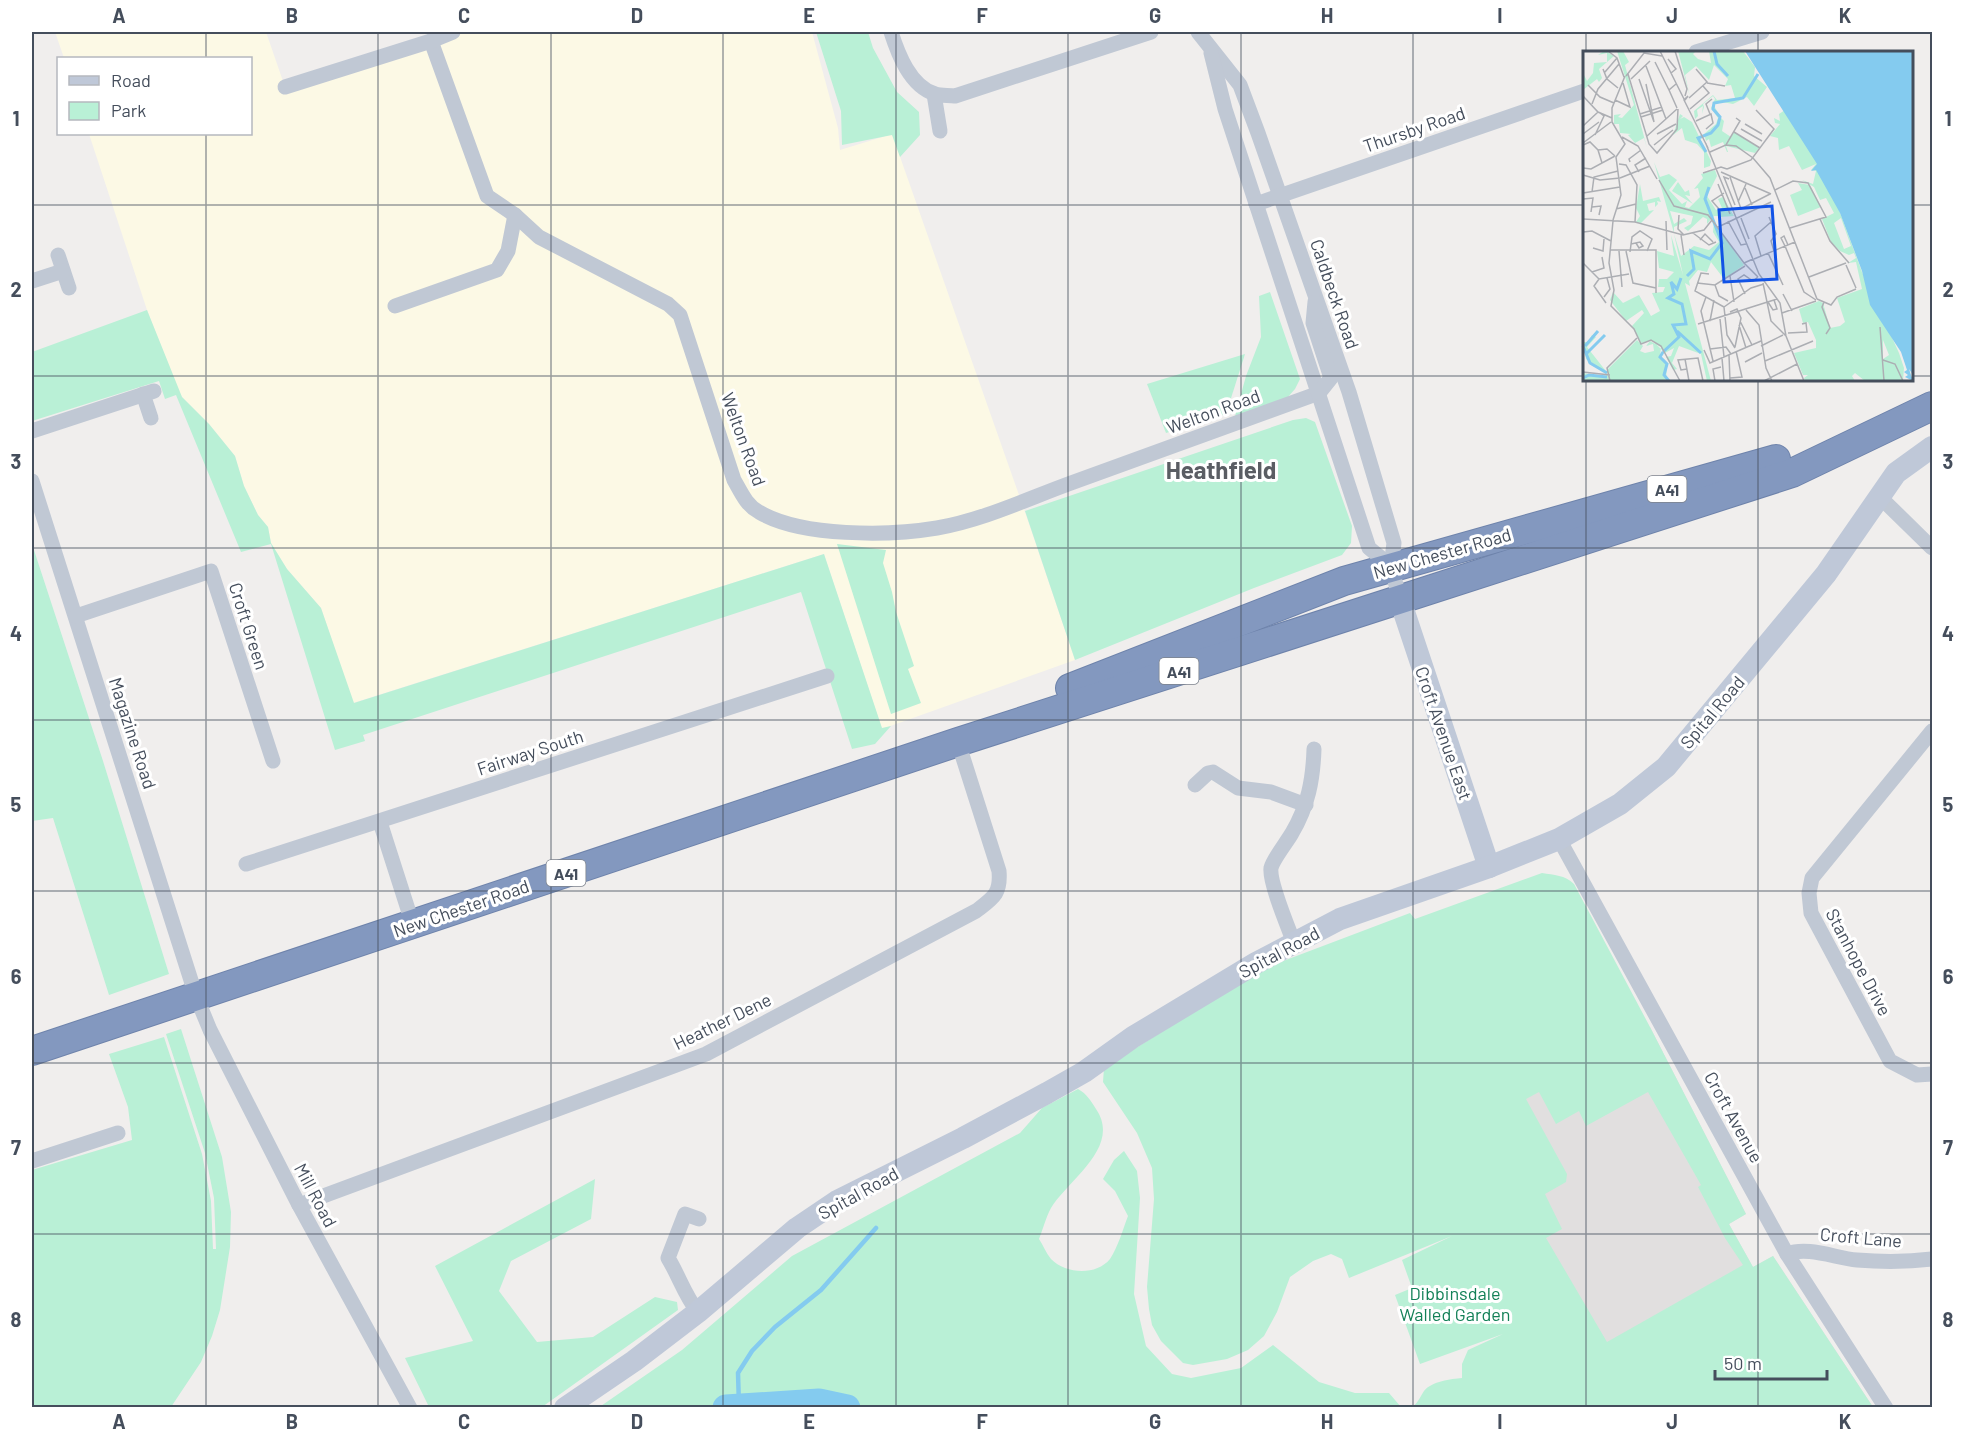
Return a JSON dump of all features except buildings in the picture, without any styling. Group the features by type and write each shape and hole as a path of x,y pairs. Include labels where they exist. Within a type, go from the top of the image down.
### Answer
{"highway":[{"name":"New Chester Road","path":"958,742 1064,690 1344,581 1790,455 1932,386"},
{"name":"New Chester Road","path":"32,1051 958,742 1792,473 1932,406"},
{"path":"1391,567 1418,575 1555,534 1628,526"},
{"path":"1196,638 1262,630 1369,593 1400,600"}],"main road":[{"name":"Spital Road","path":"564,1407 633,1361 698,1312 797,1228 837,1202 1047,1093 1084,1072 1133,1037 1256,963 1340,919 1489,867 1559,839 1620,804 1666,767 1826,574 1881,498 1896,473 1932,447"},
{"name":"Croft Avenue East","path":"1400,600 1489,867"}],"street":[{"path":"285,87 453,32"},
{"path":"891,32 900,58 917,82 934,94 955,96 1151,32"},
{"name":"Caldbeck Road","path":"1198,32 1240,85 1281,195 1349,392 1394,543 1391,567 1400,600"},
{"path":"1699,51 1762,32"},
{"name":"Welton Road","path":"431,41 487,196 515,215 539,237 668,304 680,315 734,480 743,498 757,511 774,519 833,531 900,533 939,527 995,510 1318,393"},
{"name":"Caldbeck Road","path":"1209,46 1225,108 1369,548 1391,567"},
{"name":"Thursby Road","path":"1256,204 1583,91"},
{"path":"934,94 940,131"},
{"path":"395,306 497,270 508,251 515,215"},
{"path":"58,255 69,288"},
{"path":"32,281 63,271"},
{"path":"1316,298 1313,323 1331,378 1318,393"},
{"path":"32,431 148,392 151,418"},
{"name":"Magazine Road","path":"32,481 76,616 185,1000"},
{"path":"1881,498 1932,548"},
{"name":"Croft Green","path":"76,616 211,571 273,761"},
{"name":"Fairway South","path":"246,864 827,676"},
{"name":"Stanhope Drive","path":"1932,731 1812,878 1809,893 1810,913 1890,1061 1917,1075 1932,1074"},
{"name":"Heather Dene","path":"299,1205 706,1054 976,911 994,897 1000,885 1000,878 958,742"},
{"path":"1294,943 1272,879 1271,867 1306,805 1312,783 1314,749"},
{"path":"1195,785 1208,773 1213,772 1238,788 1271,792 1306,805"},
{"path":"380,822 413,925"},
{"name":"Croft Avenue","path":"1559,839 1787,1254 1886,1407"},
{"name":"Mill Road","path":"185,1000 210,1030 299,1205 410,1407"},
{"path":"32,1161 118,1133"},
{"path":"698,1312 688,1300 681,1278 668,1258 685,1214 699,1219"},
{"name":"Croft Lane","path":"1787,1254 1797,1251 1887,1262 1932,1259"}],"shaded area":[{"path":"55,32 266,32 285,87 453,32 812,32 838,128 840,150 892,134 1075,660 882,729 824,554 353,703 321,608 287,569 271,543 268,527 258,515 244,486 235,456 179,392 147,310 89,135 252,135 252,57 64,57"},
{"path":"1650,1027 1746,1214 1729,1224 1753,1267 1773,1256 1873,1407 1559,1407 1520,1095"}],"green space":[{"path":"816,32 868,32 873,48 897,92 919,112 920,135 900,157 892,135 842,145 841,111"},
{"path":"1270,292 1300,379 1287,398 1235,416 1246,376 1261,337 1259,296"},
{"path":"147,310 182,397 209,424 235,456 244,486 258,515 268,527 271,543 287,569 321,608 354,703 824,554 882,728 891,726 875,744 852,749 801,592 363,735 365,741 335,750 271,544 241,552 176,395 165,399 159,381 32,421 32,352"},
{"path":"1245,354 1226,414 1166,433 1147,384"},
{"path":"1306,418 1315,422 1352,526 1351,543 1342,555 1075,660 1025,511 1293,420"},
{"path":"32,544 169,974 109,995 53,818 32,821"},
{"path":"837,544 886,550 883,563 914,666 908,669 921,703 891,714"},
{"name":"Dibbinsdale Walled Garden","path":"1542,873 1563,877 1574,884 1746,1214 1729,1224 1753,1267 1773,1256 1873,1407 1558,1408 1556,1405 1553,1408 1412,1407 1424,1391 1432,1385 1462,1378 1462,1364 1468,1350 1503,1334 1420,1364 1395,1295 1412,1288 1402,1260 1452,1236 1349,1278 1342,1259 1331,1254 1313,1261 1290,1277 1277,1312 1264,1336 1248,1350 1227,1359 1193,1365 1183,1363 1161,1341 1152,1325 1147,1287 1154,1199 1152,1168 1137,1133 1103,1082 1104,1068 1262,969 1410,913 1415,919","holes":["1539,1092 1556,1124 1579,1111 1586,1126 1648,1092 1701,1185 1698,1187 1725,1238 1743,1265 1607,1342 1546,1238 1562,1229 1545,1194 1566,1182 1567,1174 1526,1099"]},
{"path":"181,1029 222,1157 231,1212 230,1247 220,1310 212,1336 201,1362 171,1407 32,1407 32,1170 132,1140 128,1107 109,1054 164,1037 202,1154 211,1201 213,1249 216,1249 214,1198 205,1153 166,1034"},
{"path":"1078,1089 1086,1095 1096,1109 1102,1123 1102,1137 1098,1150 1090,1162 1059,1197 1048,1215 1039,1239 1051,1259 1065,1268 1081,1271 1097,1268 1110,1259 1128,1216 1115,1191 1103,1179 1114,1160 1124,1151 1137,1171 1140,1198 1134,1294 1146,1346 1172,1374 1191,1378 1241,1368 1273,1345 1319,1382 1355,1393 1389,1393 1401,1407 598,1408 682,1350 792,1256 1020,1133 1042,1108"},
{"path":"595,1179 591,1219 511,1261 499,1291 537,1342 593,1337 655,1297 677,1302 678,1310 542,1407 429,1407 405,1358 473,1341 435,1266"}],"waterway":[{"path":"739,1406 738,1373 752,1351 775,1327 821,1290 876,1228"},
{"path":"726,1408 819,1402 847,1408"}],"district":[{"name":"Heathfield","path":"1221,469"}]}
